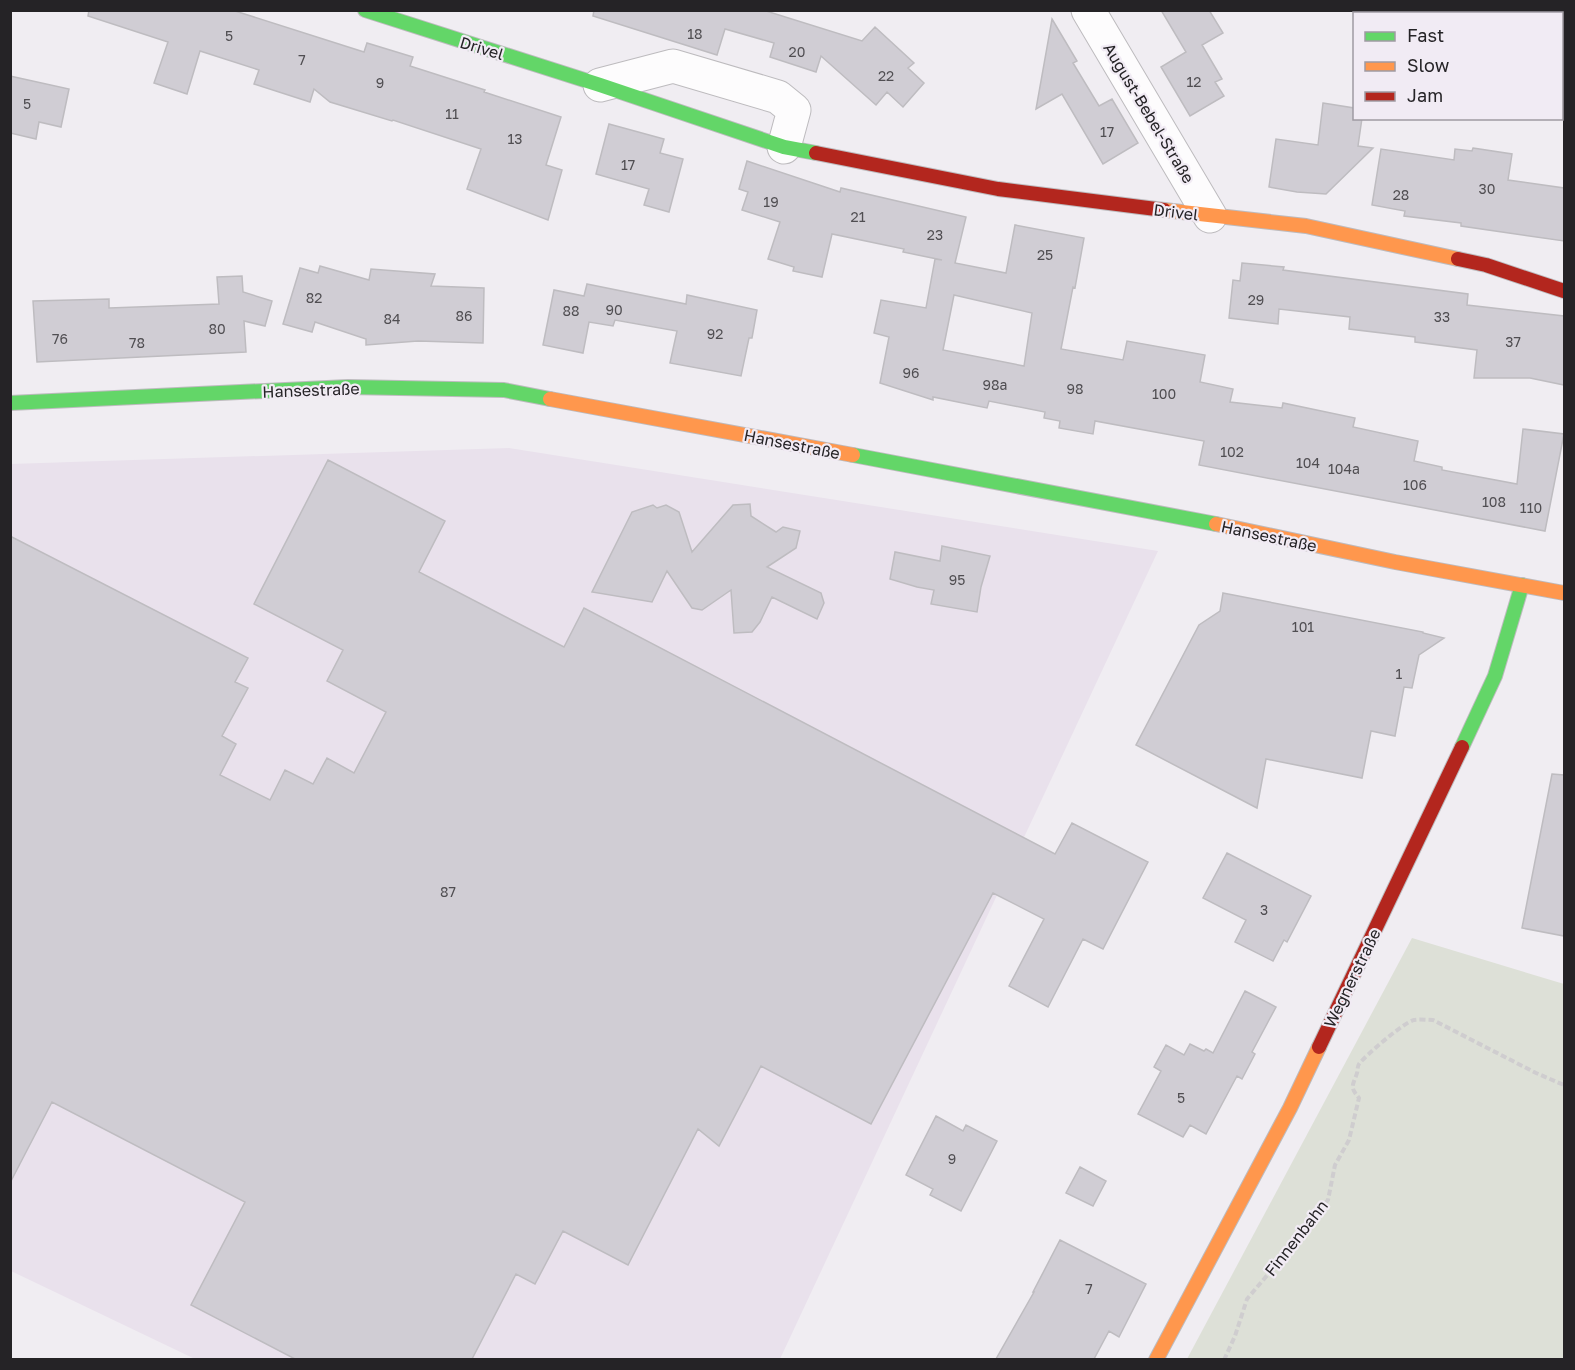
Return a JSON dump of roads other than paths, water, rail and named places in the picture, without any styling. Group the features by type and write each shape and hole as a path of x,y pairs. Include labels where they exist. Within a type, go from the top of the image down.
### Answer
{"street":[{"name":"Drivel","path":"364,10 600,85 784,147 998,189 1317,228 1486,265 1564,291"},
{"name":"August-Bebel-Straße","path":"1088,10 1210,216"},
{"path":"600,85 674,66 778,97 794,110 784,147"},
{"name":"Hansestraße","path":"10,404 348,387 504,390 1169,514 1395,562 1564,593"},
{"name":"Wegnerstraße","path":"1156,1359 1290,1108 1495,676 1522,585"}]}
